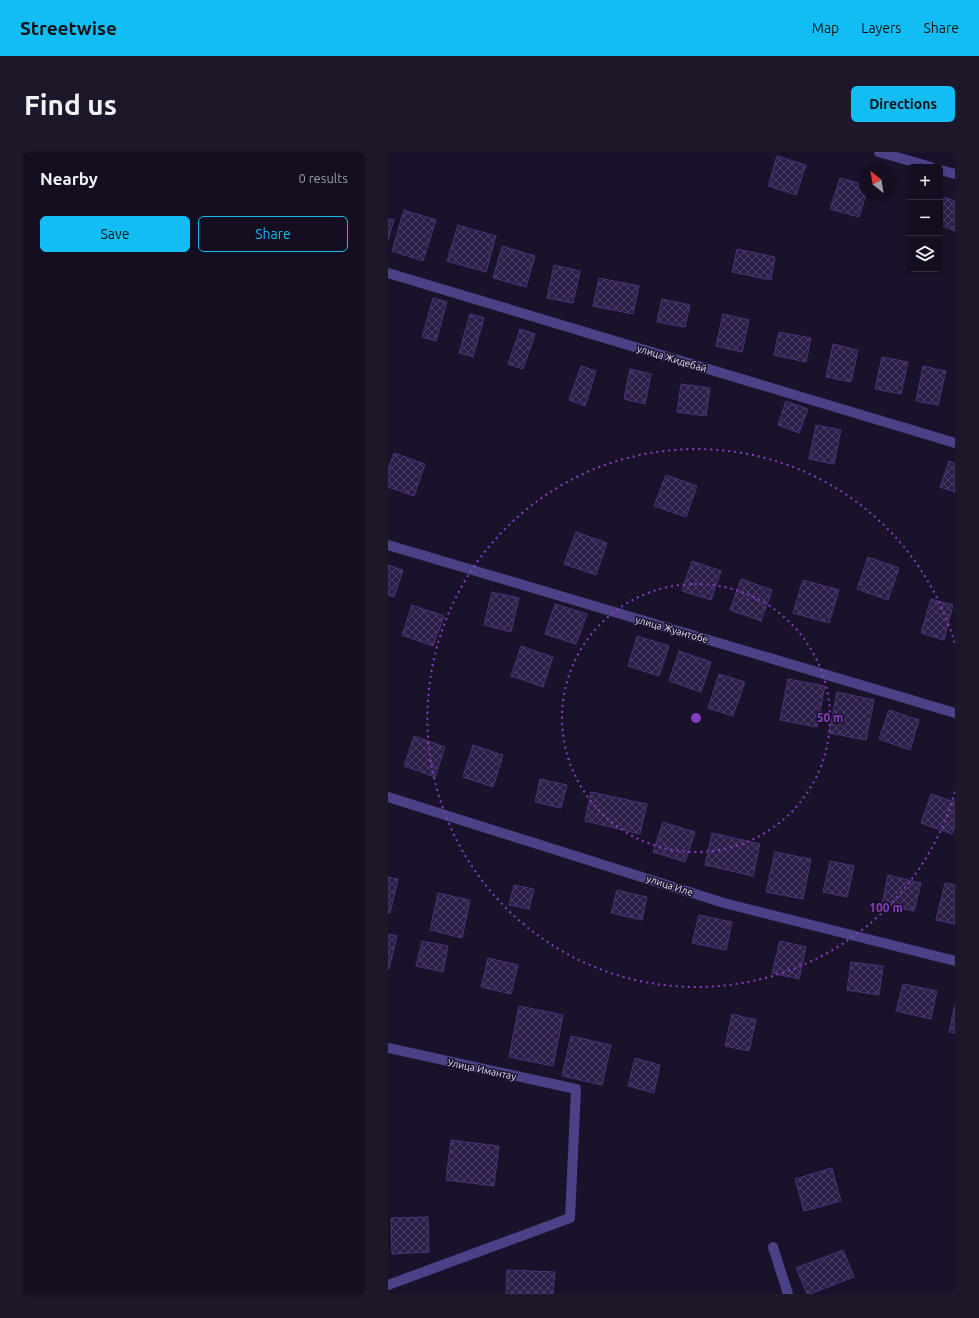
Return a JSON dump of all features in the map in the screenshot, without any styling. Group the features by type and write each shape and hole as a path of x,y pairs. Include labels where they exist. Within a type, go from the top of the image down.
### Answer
{"street":[{"path":"879,152 921,164"},
{"path":"943,171 955,174"},
{"name":"улица Жидебай","path":"388,273 955,443"},
{"name":"улица Жуантобе","path":"388,545 955,713"},
{"name":"улица Иле","path":"388,796 724,903 955,961"},
{"name":"Улица Имантау","path":"388,1048 576,1089 570,1218 388,1285"},
{"path":"773,1248 788,1294"}],"building":[{"path":"777,156 806,165 796,195 768,186"},
{"path":"840,178 859,183 859,200 864,200 859,217 830,209"},
{"path":"944,197 955,201 955,231 943,226"},
{"path":"404,210 436,220 423,261 392,251"},
{"path":"388,219 394,220 388,240"},
{"path":"458,225 496,236 486,272 447,261"},
{"path":"502,246 535,256 526,287 493,278"},
{"path":"737,249 775,257 771,280 732,272"},
{"path":"554,265 580,271 573,303 547,298"},
{"path":"599,278 639,286 633,314 593,306"},
{"path":"433,298 447,302 436,341 422,337"},
{"path":"662,299 690,305 685,327 657,322"},
{"path":"470,314 484,318 473,357 459,353"},
{"path":"723,314 749,320 742,352 716,346"},
{"path":"520,329 535,334 523,369 508,364"},
{"path":"779,332 811,338 806,362 774,355"},
{"path":"833,344 858,350 851,382 826,377"},
{"path":"882,357 908,362 901,394 875,389"},
{"path":"581,366 596,371 585,406 569,400"},
{"path":"923,366 946,371 938,405 916,401"},
{"path":"630,369 651,374 645,404 624,399"},
{"path":"681,384 710,388 706,416 677,412"},
{"path":"786,401 808,409 799,433 778,425"},
{"path":"816,425 841,430 834,464 809,459"},
{"path":"394,453 425,464 414,496 388,487 388,469"},
{"path":"949,461 955,463 955,492 940,487"},
{"path":"666,475 697,486 686,517 654,506"},
{"path":"576,532 607,543 596,575 564,564"},
{"path":"868,557 899,568 888,600 857,589"},
{"path":"692,561 721,571 711,600 682,591"},
{"path":"388,565 403,570 394,597 388,595"},
{"path":"741,579 772,590 761,621 730,610"},
{"path":"803,580 839,590 829,623 793,613"},
{"path":"492,592 519,598 511,632 484,625"},
{"path":"931,599 953,605 944,640 921,633"},
{"path":"555,604 587,614 576,644 545,634"},
{"path":"412,605 444,616 433,646 402,635"},
{"path":"637,636 669,646 659,676 628,666"},
{"path":"521,646 553,657 543,687 511,676"},
{"path":"679,651 711,662 701,692 669,681"},
{"path":"719,674 745,682 733,716 708,708"},
{"path":"788,679 825,686 817,727 780,720"},
{"path":"837,692 874,700 866,740 829,733"},
{"path":"889,710 919,720 910,750 879,739"},
{"path":"414,736 445,747 435,777 404,766"},
{"path":"473,745 503,755 493,787 463,777"},
{"path":"540,779 567,785 561,808 535,802"},
{"path":"591,792 647,804 640,834 585,821"},
{"path":"931,794 955,802 955,826 952,834 921,823"},
{"path":"663,822 695,832 685,862 653,852"},
{"path":"712,833 760,844 753,876 705,865"},
{"path":"775,852 811,859 803,899 766,892"},
{"path":"830,861 854,866 847,897 823,892"},
{"path":"888,875 921,883 914,911 882,904"},
{"path":"388,877 398,879 390,913 388,913"},
{"path":"945,883 955,885 955,924 936,920"},
{"path":"514,885 534,889 529,909 509,905"},
{"path":"617,890 647,897 642,920 611,913"},
{"path":"438,893 470,900 462,938 430,930"},
{"path":"699,915 732,922 726,950 692,943"},
{"path":"388,934 397,936 389,969 388,969"},
{"path":"422,941 448,946 443,972 416,966"},
{"path":"780,941 806,947 799,979 772,973"},
{"path":"488,958 518,965 511,994 481,987"},
{"path":"851,962 883,966 879,995 847,990"},
{"path":"903,984 937,991 931,1019 896,1011"},
{"path":"955,1004 955,1033 949,1032"},
{"path":"519,1006 563,1015 553,1066 509,1057"},
{"path":"732,1014 756,1020 749,1051 725,1046"},
{"path":"571,1036 611,1045 602,1085 562,1076"},
{"path":"635,1058 660,1065 654,1093 628,1086"},
{"path":"451,1140 499,1146 494,1186 446,1180"},
{"path":"832,1168 841,1201 804,1211 795,1179"},
{"path":"428,1217 429,1252 392,1254 391,1218"},
{"path":"843,1250 854,1277 807,1294 796,1268"},
{"path":"507,1270 555,1272 553,1294 506,1294"}]}
